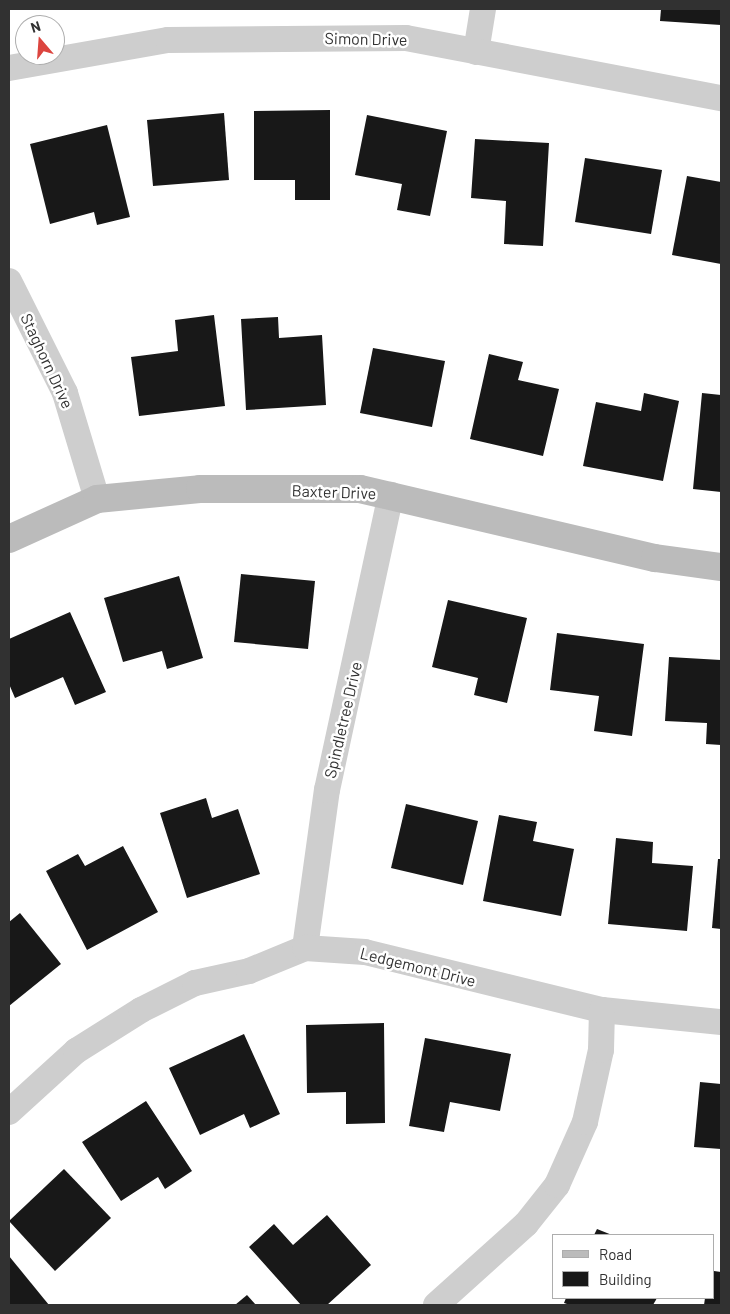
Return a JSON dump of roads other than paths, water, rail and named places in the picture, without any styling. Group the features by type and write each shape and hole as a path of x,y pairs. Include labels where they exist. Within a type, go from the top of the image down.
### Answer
{"street":[{"path":"476,52 483,9"},
{"name":"Simon Drive","path":"9,68 168,40 406,38 721,98"},
{"name":"Staghorn Drive","path":"9,282 65,393 97,499"},
{"name":"Baxter Drive","path":"9,539 97,499 200,488 360,489 391,494 655,558 721,567"},
{"name":"Spindletree Drive","path":"305,948 327,790 391,494"},
{"name":"Ledgemont Drive","path":"9,1112 76,1051 141,1010 195,983 249,971 305,948 365,952 602,1010 721,1022"},
{"path":"453,1300 526,1224 557,1185 585,1122 601,1050 602,1010"}]}
